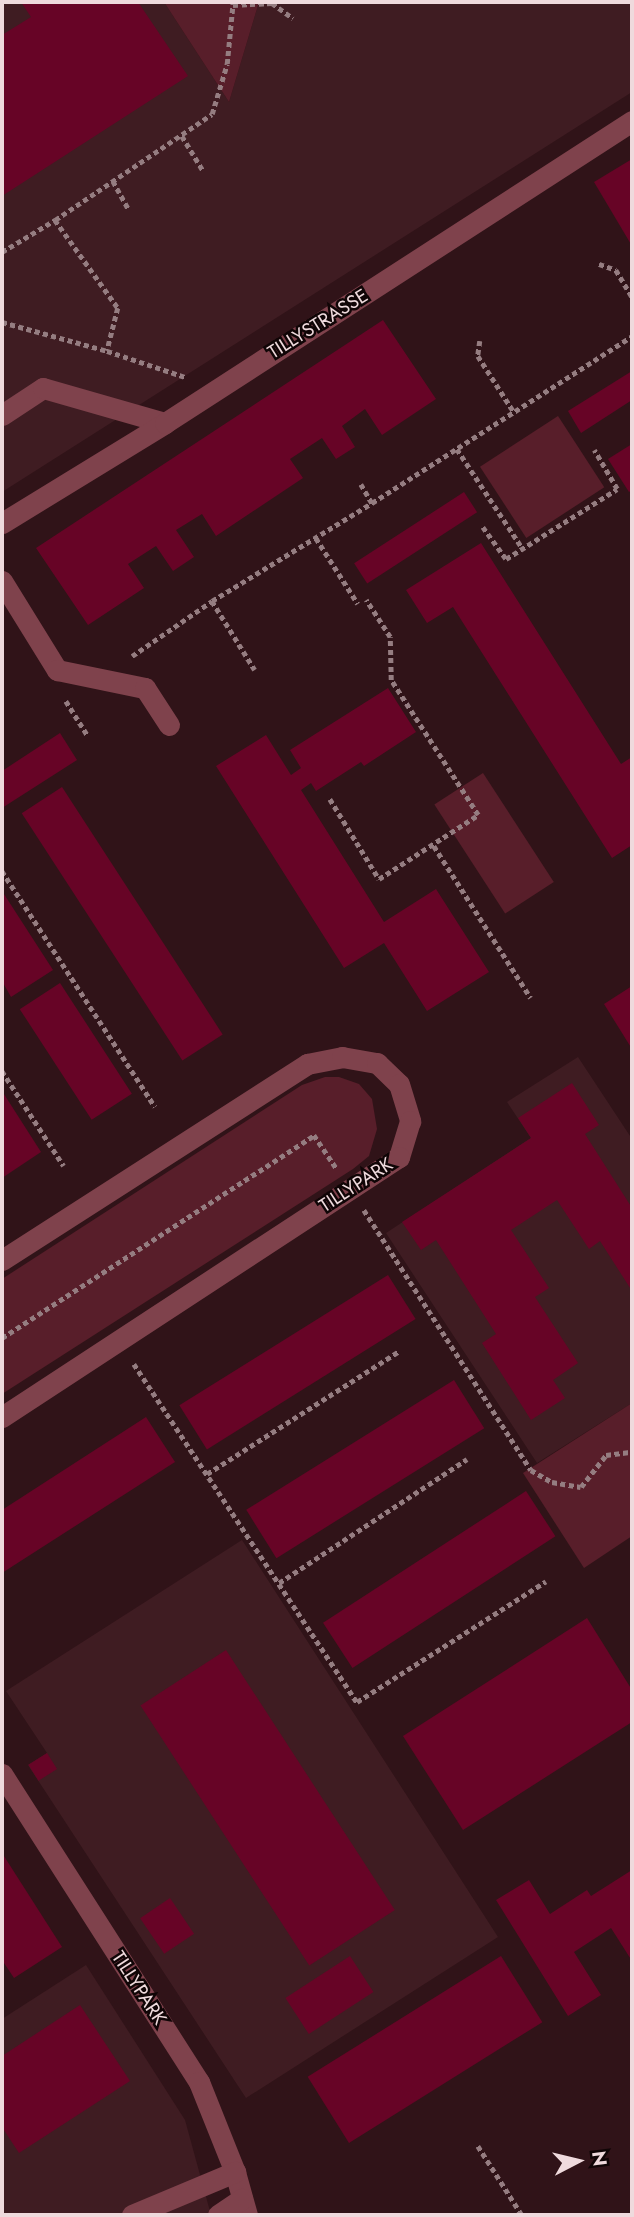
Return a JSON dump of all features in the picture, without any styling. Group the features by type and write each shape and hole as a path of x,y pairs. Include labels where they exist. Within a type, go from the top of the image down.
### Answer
{"street":[{"name":"TILLYSTRASSE","path":"2,523 165,423 216,387 632,121"},
{"path":"2,415 43,388 165,423"},
{"path":"2,581 57,670 145,688 169,725"},
{"name":"TILLYPARK","path":"2,1260 307,1065 342,1057 377,1063 399,1084 410,1121 399,1157 2,1417"},
{"name":"TILLYPARK","path":"2,1774 199,2082 235,2172 245,2207"},
{"path":"132,2215 235,2172"},
{"path":"218,2215 245,2207"}],"path":[{"path":"2,252 183,136 212,114 227,64 233,3 272,3 293,18"},
{"path":"183,136 204,172"},
{"path":"113,181 128,208"},
{"path":"55,220 118,308 107,351"},
{"path":"599,264 616,270 632,297"},
{"path":"2,322 107,351 216,387"},
{"path":"100,678 212,601 372,503 632,336"},
{"path":"480,341 478,356 514,412"},
{"path":"457,449 523,549"},
{"path":"483,527 506,559 617,488 594,450"},
{"path":"360,484 372,503"},
{"path":"316,538 358,604"},
{"path":"330,799 379,879 434,846 478,815 391,680 390,637 366,600"},
{"path":"212,601 255,670"},
{"path":"64,698 88,736"},
{"path":"434,846 531,998"},
{"path":"2,871 155,1107"},
{"path":"2,1071 64,1166"},
{"path":"2,1338 314,1135 531,1470 552,1482 581,1487 606,1455 632,1452"},
{"path":"207,1474 398,1352"},
{"path":"140,1372 357,1702 546,1581"},
{"path":"279,1583 467,1460"},
{"path":"478,2146 522,2215"}],"shaded area":[{"path":"2,2 164,2 229,102 259,2 632,2 632,92 2,492"},
{"path":"164,2 259,2 229,102"},
{"path":"558,416 604,487 526,538 480,467"},
{"path":"483,773 554,882 505,914 434,805"},
{"path":"578,1057 632,1139 632,1403 537,1463 386,1233 531,1138 507,1102"},
{"path":"325,1077 339,1077 359,1084 372,1099 377,1129 369,1156 353,1169 2,1394 2,1279 302,1085"},
{"path":"632,1403 632,1536 584,1568 523,1473"},
{"path":"242,1540 498,1937 246,2098 28,1765 47,1753 6,1691"},
{"path":"86,1965 185,2120 211,2215 2,2215 2,2019"}],"building":[{"path":"21,2 138,2 188,76 2,196 2,35 31,17"},
{"path":"632,159 632,246 594,182"},
{"path":"383,320 436,399 382,435 365,409 342,426 355,447 336,459 322,438 290,459 303,478 216,536 202,514 176,530 194,557 173,571 156,546 128,564 144,588 88,625 36,548"},
{"path":"632,371 632,400 581,433 568,411"},
{"path":"632,444 632,490 629,492 608,459"},
{"path":"464,492 477,512 367,583 354,563"},
{"path":"481,543 621,764 632,757 632,845 612,858 453,607 427,623 406,590"},
{"path":"388,688 416,732 364,766 361,762 316,791 311,783 301,790 384,922 436,889 489,972 427,1011 384,943 344,968 216,766 266,735 291,775 301,768 290,750"},
{"path":"60,733 77,760 2,808 2,771"},
{"path":"62,787 223,1034 182,1061 22,813"},
{"path":"2,891 53,970 11,997 2,981"},
{"path":"60,983 132,1094 92,1120 20,1009"},
{"path":"632,986 632,1049 604,1004"},
{"path":"572,1083 599,1125 585,1134 632,1208 632,1291 600,1241 589,1249 557,1200 511,1230 549,1288 535,1297 578,1363 553,1380 565,1398 531,1420 482,1343 496,1334 436,1240 421,1250 402,1222 531,1138 518,1118"},
{"path":"2,1091 41,1152 2,1178"},
{"path":"388,1275 416,1319 207,1449 179,1405"},
{"path":"454,1380 484,1428 276,1558 246,1510"},
{"path":"146,1417 175,1462 2,1573 2,1510"},
{"path":"526,1491 555,1536 352,1668 323,1623"},
{"path":"587,1618 632,1690 632,1722 463,1830 403,1736"},
{"path":"226,1650 395,1910 309,1966 140,1706"},
{"path":"47,1753 57,1769 38,1781 28,1765"},
{"path":"2,1853 62,1947 14,1978 2,1960"},
{"path":"632,1870 632,1961 611,1928 574,1952 601,1995 568,2016 496,1900 529,1880 550,1914 587,1890 591,1896"},
{"path":"170,1898 194,1934 164,1954 140,1918"},
{"path":"350,1956 373,1992 309,2034 285,1998"},
{"path":"501,1956 542,2022 349,2143 308,2077"},
{"path":"80,2005 130,2081 19,2153 2,2127 2,2056"}]}
